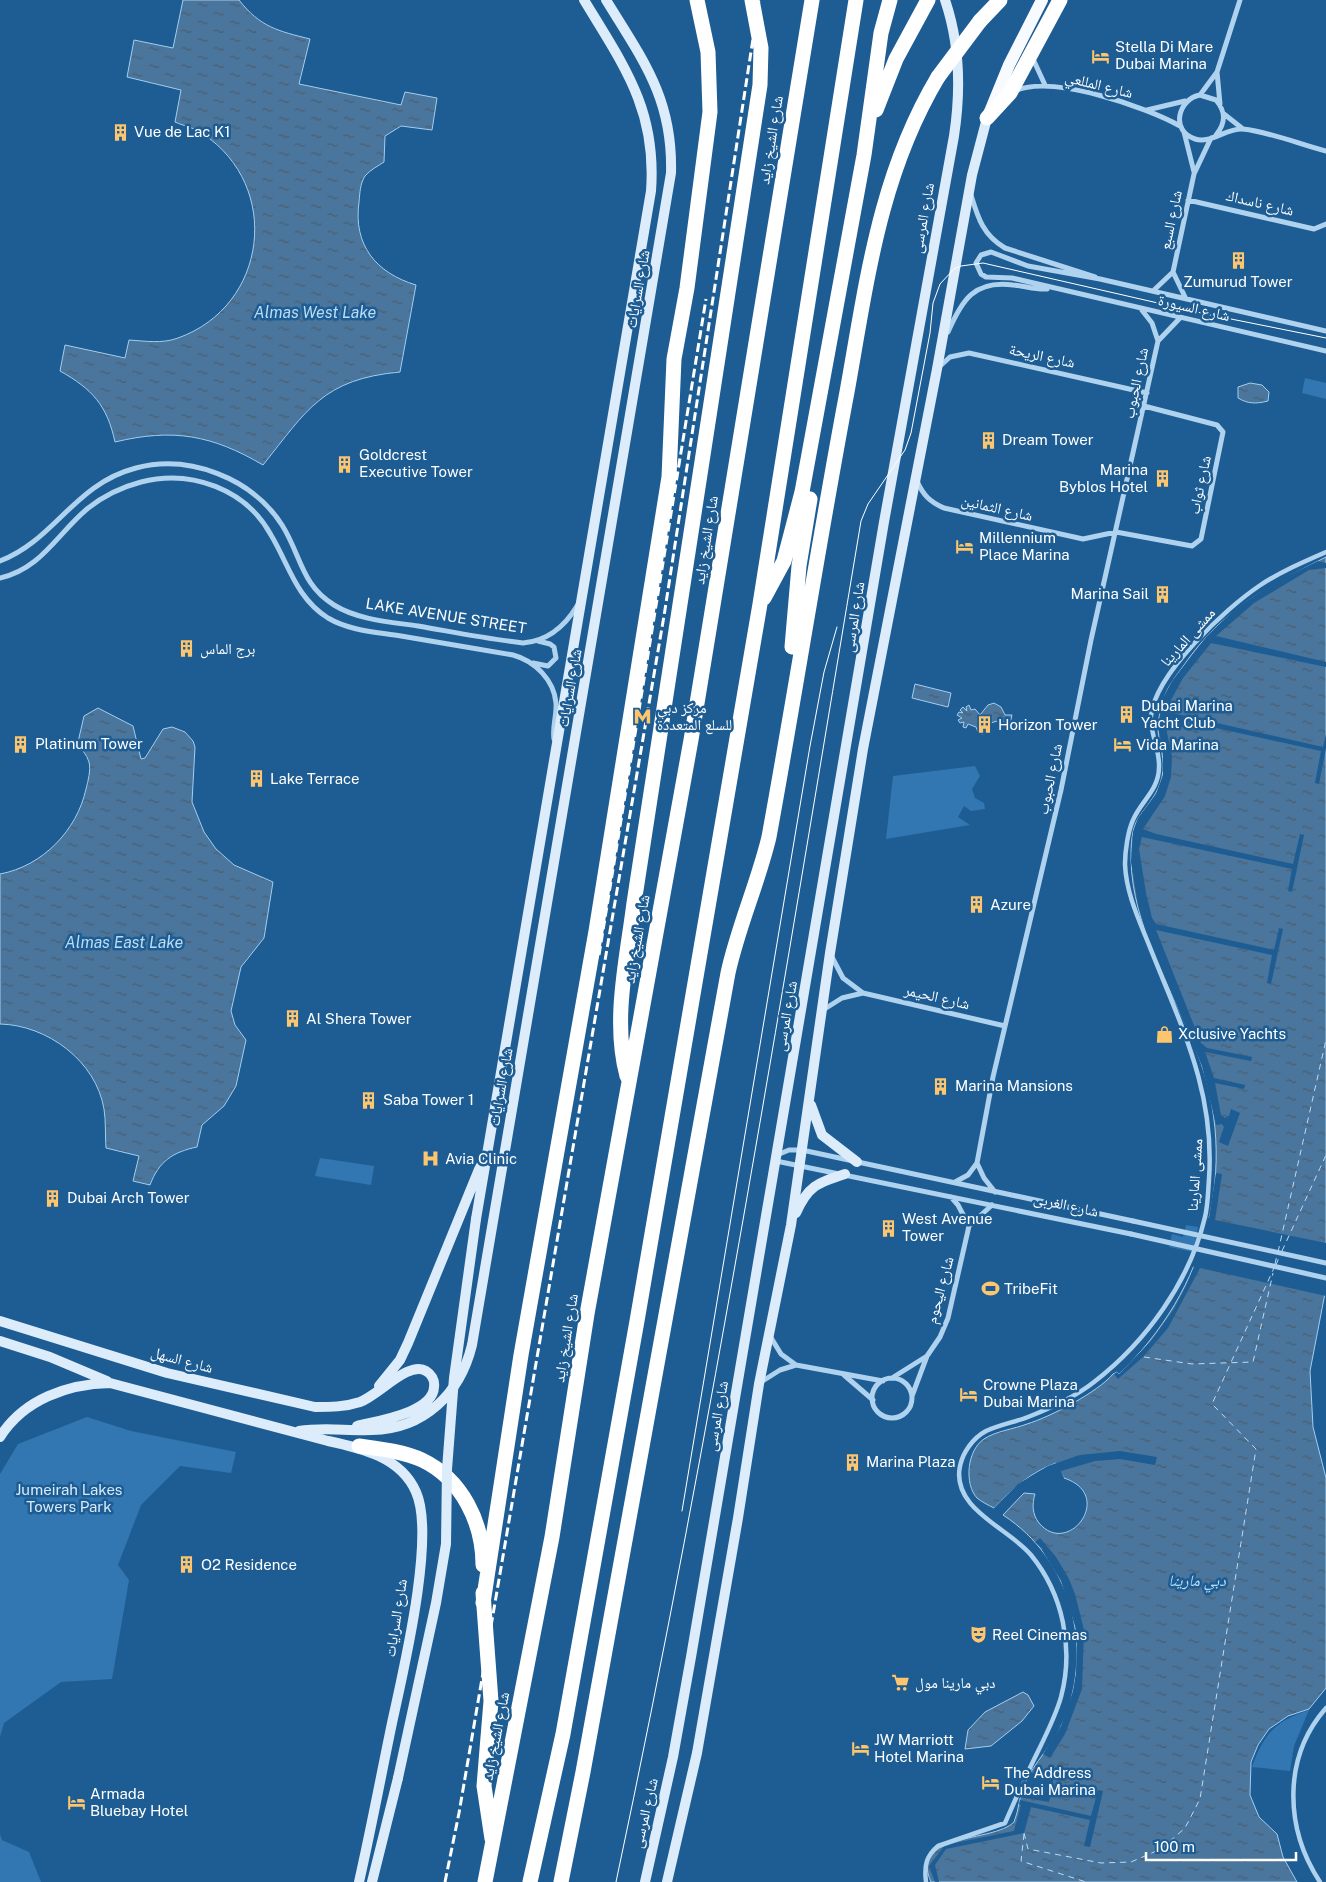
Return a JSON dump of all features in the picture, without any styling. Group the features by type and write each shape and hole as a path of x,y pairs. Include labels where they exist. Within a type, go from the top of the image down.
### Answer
{"highway":[{"path":"483,1603 521,1355 597,923 669,477 674,359 687,288 710,112 708,52 696,0"},
{"path":"629,1082 621,1049 621,1015 634,903 760,85 761,48 752,0"},
{"name":"شارع الشيخ زايد","path":"485,1882 494,1844 552,1537 589,1305 692,740 812,0"},
{"path":"530,1882 563,1734 637,1321 760,604 856,0"},
{"path":"760,604 777,577 789,544 820,395 864,155 881,33 890,0"},
{"path":"864,155 886,82 907,36 928,0"},
{"path":"560,1882 584,1772 728,973 769,837 794,686 863,307 884,205 906,139 926,97 965,39 1000,0"},
{"path":"987,118 1010,93 1060,0"},
{"path":"794,686 791,654 797,584 816,467 820,395"},
{"path":"358,1446 398,1452 422,1460 440,1472 458,1489 471,1509 479,1532 483,1556 483,1603 491,1701 484,1786 494,1844"}],"main road":[{"name":"شارع السرايات","path":"372,1882 398,1778 437,1596 446,1544 448,1460 454,1378 476,1219 583,596 616,392 647,222 653,171 649,131 638,93 584,0"},
{"name":"شارع السرايات","path":"299,1431 390,1429 424,1417 450,1394 468,1363 672,173 670,130 658,88 606,0"},
{"name":"شارع المرسى","path":"645,1882 673,1757 691,1657 884,522 957,116 958,78 955,39 946,0"},
{"path":"670,1879 702,1725 768,1333 791,1226 830,953 863,749 937,370 970,189 987,118 1009,65 1042,0"},
{"path":"640,258 658,261"},
{"path":"546,807 564,809"},
{"path":"809,1100 815,1122 822,1135 857,1162"},
{"name":"شارع السرايات","path":"361,1402 389,1376 408,1343 488,1148"},
{"path":"791,1226 802,1200 812,1187 845,1174"},
{"name":"شارع السهل","path":"0,1321 167,1373 220,1386 315,1406 332,1407 361,1402"},
{"path":"0,1341 50,1357 110,1383"},
{"path":"344,1429 394,1418 417,1408 430,1398 434,1382 428,1372 422,1369 411,1369 376,1394 361,1402"},
{"name":"شارع السرايات","path":"0,1436 20,1414 41,1400 63,1390 86,1384 110,1383 358,1446 390,1462 407,1477 418,1498 423,1520 418,1576 408,1642 359,1882"}],"street":[{"path":"1240,0 1217,72 1200,95 1186,101 1179,113 1182,129 1196,139 1210,138 1216,135 1243,130 1326,151"},
{"name":"شارع المللعي","path":"1032,52 1036,69 1045,85"},
{"path":"1216,135 1224,122 1224,114 1220,105 1217,72"},
{"name":"شارع المللعي","path":"1010,93 1027,86 1045,85 1098,95 1146,110 1182,129"},
{"path":"1200,95 1212,97 1220,105"},
{"name":"شارع المللعي","path":"1146,110 1186,101"},
{"path":"1224,114 1243,130"},
{"name":"شارع السبع","path":"1182,129 1194,174"},
{"name":"شارع السبع","path":"1186,299 1174,272 1194,174 1210,138"},
{"name":"شارع السيورة","path":"970,189 981,227 996,243 1005,248 1085,272 1100,279"},
{"name":"شارع ناسداك","path":"1188,200 1314,229 1326,224"},
{"name":"شارع السيورة","path":"1326,331 1100,279 1019,263 991,252 981,254 978,258 977,269 986,277 1012,278 1326,351"},
{"name":"شارع السبع","path":"1153,292 1174,272"},
{"name":"شارع السيورة","path":"941,346 961,305 979,289 998,284 1056,289"},
{"name":"شارع الحبوب","path":"977,1163 1005,1026 1061,790 1091,640 1158,341 1152,323 1141,309"},
{"name":"شارع الحبوب","path":"1158,341 1180,318"},
{"name":"شارع الريحة","path":"937,370 950,357 969,353 1147,393"},
{"name":"شارع ثواب","path":"1116,532 1188,547 1195,545 1201,539 1223,432 1217,425 1144,406"},
{"name":"LAKE AVENUE STREET","path":"0,561 21,551 50,527 77,500 95,486 115,475 144,466 181,465 219,474 249,490 261,500 282,526 308,581 315,590 337,607 350,613 387,621 516,642 537,641 550,644 554,647 556,658 548,666 532,663 513,655 356,629 329,618 317,610 298,589 270,533 252,510 228,492 200,480 161,478 121,488 87,510 32,565 0,578"},
{"name":"شارع الثمانين","path":"916,478 925,496 933,504 944,508 1083,539 1116,532"},
{"name":"ممشى المارينا","path":"1028,1772 1061,1697 1065,1672 1065,1628 1052,1591 1032,1556 1020,1543 972,1506 959,1482 959,1469 971,1443 986,1432 1030,1416 1067,1399 1092,1384 1111,1368 1131,1349 1151,1325 1168,1302 1188,1264 1205,1216 1210,1161 1210,1128 1205,1097 1192,1053 1139,922 1132,900 1125,863 1132,822 1149,797 1159,775 1158,753 1152,731 1152,714 1155,699 1184,656 1233,607 1261,584 1300,563 1326,552"},
{"name":"LAKE AVENUE STREET","path":"537,641 558,630 566,622 583,596"},
{"name":"LAKE AVENUE STREET","path":"532,663 545,677 554,693 556,711 553,734 557,746"},
{"name":"شارع الحيمر","path":"830,953 835,966 843,978 863,993 1005,1026"},
{"name":"شارع الحيمر","path":"822,1010 842,998 863,993"},
{"name":"شارع الغربى","path":"776,1158 789,1150 802,1150 1326,1264"},
{"name":"شارع الغربى","path":"776,1158 800,1165 1131,1234 1326,1278"},
{"path":"955,1182 968,1175 977,1163 984,1178 995,1192"},
{"path":"950,1197 958,1205 969,1226 992,1205"},
{"name":"شارع اليحوم","path":"912,1396 927,1356 940,1337 948,1318 969,1226"},
{"path":"768,1333 782,1354 796,1365 843,1375 883,1380 892,1378 905,1383 912,1396 907,1411 895,1417 882,1415 874,1406 875,1389 883,1380"},
{"name":"شارع اليحوم","path":"892,1378 927,1356"},
{"path":"759,1384 773,1374 796,1365"},
{"path":"843,1375 873,1400"},
{"path":"1320,1882 1303,1852 1297,1834 1293,1797 1294,1778 1304,1741 1313,1724 1326,1708"},
{"path":"926,1882 926,1862 930,1853 938,1846 1005,1823 1017,1796"}],"green space":[{"path":"1305,378 1326,383 1326,399 1302,393"},
{"path":"975,766 980,776 972,789 975,798 984,803 985,809 971,811 964,806 958,817 970,825 886,839 893,776"},
{"path":"320,1158 374,1166 371,1185 315,1176"},
{"path":"1186,1225 1198,1227 1193,1252 1169,1247 1172,1234 1183,1237"},
{"name":"Jumeirah Lakes Towers Park","path":"87,1417 131,1431 236,1452 231,1473 180,1466 141,1505 118,1565 129,1580 112,1679 61,1682 4,1723 0,1737 0,1474 18,1444"},
{"path":"1309,1710 1294,1746 1290,1771 1252,1767 1261,1745 1273,1730 1288,1719"},
{"path":"0,1834 2,1840 29,1852 41,1882 0,1882"}],"water":[{"name":"Almas West Lake","path":"183,0 239,0 254,16 270,27 310,39 299,84 401,105 405,92 437,98 432,130 401,126 385,136 384,162 365,176 360,191 358,217 360,231 370,255 389,273 416,285 400,372 352,382 334,390 319,400 292,428 263,465 227,447 192,437 155,435 115,442 103,408 81,384 60,371 65,345 125,358 129,340 154,342 178,338 208,322 231,300 246,273 254,244 254,213 245,183 228,156 203,134 175,122 181,90 127,77 134,40 173,48"},
{"path":"1250,383 1262,385 1269,392 1268,401 1252,403 1238,398 1238,387"},
{"name":"دبي مارينا","path":"1326,557 1326,1288 1310,1371 1313,1427 1326,1478 1326,1688 1309,1709 1288,1716 1269,1729 1258,1745 1251,1762 1250,1795 1259,1817 1277,1834 1283,1857 1297,1882 931,1882 927,1866 932,1854 956,1841 1004,1829 1014,1822 1024,1785 1064,1720 1073,1692 1077,1663 1076,1634 1070,1606 1060,1580 1045,1555 1026,1533 1003,1515 1024,1493 1035,1494 1033,1509 1039,1523 1051,1532 1062,1533 1073,1529 1082,1520 1087,1509 1086,1497 1079,1486 1064,1478 1056,1463 1038,1471 1022,1482 994,1508 977,1498 970,1484 969,1467 974,1451 978,1444 989,1436 1048,1416 1085,1396 1113,1374 1117,1372 1119,1374 1149,1341 1174,1305 1194,1266 1208,1225 1215,1182 1216,1139 1210,1095 1197,1052 1146,934 1133,884 1131,843 1134,827 1155,794 1163,771 1158,727 1164,697 1175,678 1199,646 1231,614 1265,590"},
{"path":"915,684 951,693 948,707 912,698"},
{"path":"994,703 1001,707 1005,715 1012,715 1010,724 1002,721 993,722 988,725 986,733 982,734 978,732 976,727 968,724 966,728 963,727 964,722 960,723 958,720 962,718 957,715 959,712 963,713 960,710 963,707 967,711 966,707 969,705 971,710 975,709 980,715 988,705"},
{"name":"Almas East Lake","path":"98,708 133,726 141,759 145,758 163,729 172,727 185,732 193,741 195,747 192,802 204,832 216,849 234,865 273,882 264,938 241,967 231,1011 235,1025 246,1040 236,1086 224,1106 202,1125 197,1147 168,1159 162,1164 150,1185 133,1181 139,1156 106,1148 105,1114 99,1092 91,1076 80,1061 67,1049 35,1031 18,1026 0,1024 0,874 16,870 44,854 56,844 75,818 86,789 90,768 88,759 78,742 84,716"},
{"path":"1023,1692 1028,1695 1034,1706 1022,1721 991,1746 965,1749 968,1730 985,1712"}],"pier":[{"path":"1318,561 1326,563 1326,568 1309,570 1254,603 1216,636 1326,662 1326,667 1211,643 1183,678 1170,702 1168,712 1323,747 1326,734 1326,748 1319,784 1315,783 1321,751 1184,721 1182,727 1170,724 1171,717 1168,716 1166,728 1172,756 1171,777 1165,796 1143,829 1156,834 1293,864 1300,834 1304,835 1292,892 1288,891 1292,869 1142,837 1139,849 1146,893 1152,918 1156,924 1274,950 1279,928 1283,929 1271,984 1267,983 1272,955 1156,930 1201,1043 1207,1048 1252,1057 1251,1061 1205,1052 1214,1078 1245,1085 1244,1089 1215,1083 1221,1115 1225,1118 1229,1116 1231,1109 1240,1113 1228,1146 1219,1142 1224,1127 1222,1124 1216,1125 1202,1066 1146,932 1138,905 1131,862 1133,832 1138,818 1156,794 1163,775 1163,752 1158,727 1163,698 1172,681 1207,636 1235,609 1275,582"},
{"path":"1216,1173 1222,1174 1215,1220 1326,1243 1326,1296 1200,1268 1168,1328 1143,1357 1118,1379 1114,1374 1117,1372 1119,1374 1151,1341 1174,1309 1186,1286 1194,1267 1192,1266 1207,1218 1209,1218"},
{"path":"1120,1451 1157,1457 1155,1465 1120,1459 1095,1461 1061,1471 1064,1478 1061,1478 1055,1466 1019,1486 996,1510 994,1508 1018,1484 1048,1466 1080,1455"},
{"path":"1040,1538 1056,1557 1068,1577 1075,1594 1084,1630 1082,1689 1065,1734 1050,1758 1043,1754 1061,1726 1073,1691 1076,1673 1077,1632 1061,1581 1043,1549 1035,1542"},
{"path":"1031,1773 1054,1776 1049,1802 1020,1797"},
{"path":"1098,1790 1103,1791 1090,1847 1084,1846 1090,1820 1031,1807 1024,1833 946,1849 935,1865 939,1882 935,1882 929,1866 945,1845 1014,1831 1021,1805 1019,1804 1020,1800 1091,1816"}],"ferry route":[{"path":"1278,1252 1326,1040"},
{"path":"1282,1251 1326,1155"},
{"path":"1275,1264 1277,1255"},
{"path":"1276,1265 1280,1255"},
{"path":"1024,1833 1028,1849 1101,1863 1131,1862 1161,1849 1185,1828 1200,1799 1256,1449 1212,1404 1274,1268"},
{"path":"1144,1357 1192,1364 1253,1362 1273,1273"},
{"path":"1024,1834 1021,1861 1086,1882"}],"tunnel":[{"path":"1017,1796 1028,1772"}],"tram line":[{"path":"616,1882 651,1713 716,1373 861,521 868,504 905,450 911,433 930,333 933,303 940,284 954,269 961,266 983,263 1206,314 1326,338"},
{"path":"682,1511 810,746 824,672 837,627"}],"railway":[{"path":"445,1882 459,1813 664,616 759,0"},
{"path":"599,955 706,299"}],"place":[{"name":"Stella Di Mare Dubai Marina","path":"1101,56"},
{"name":"Vue de Lac K1","path":"120,132"},
{"name":"Zumurud Tower","path":"1238,261"},
{"name":"Dream Tower","path":"988,440"},
{"name":"Goldcrest Executive Tower","path":"345,464"},
{"name":"Marina Byblos Hotel","path":"1162,479"},
{"name":"Millennium Place Marina","path":"965,547"},
{"name":"Marina Sail","path":"1163,594"},
{"name":"برج الماس","path":"186,649"},
{"name":"Dubai Marina Yacht Club","path":"1127,715"},
{"name":"مركز دبي للسلع المتعددة","path":"643,717"},
{"name":"Horizon Tower","path":"984,725"},
{"name":"Platinum Tower","path":"21,744"},
{"name":"Vida Marina","path":"1122,745"},
{"name":"Lake Terrace","path":"256,779"},
{"name":"Azure","path":"976,905"},
{"name":"Al Shera Tower","path":"292,1019"},
{"name":"Xclusive Yachts","path":"1164,1034"},
{"name":"Marina Mansions","path":"941,1086"},
{"name":"Saba Tower 1","path":"369,1100"},
{"name":"Avia Clinic","path":"431,1159"},
{"name":"Dubai Arch Tower","path":"53,1198"},
{"name":"West Avenue Tower","path":"888,1228"},
{"name":"TribeFit","path":"990,1289"},
{"name":"Crowne Plaza Dubai Marina","path":"969,1394"},
{"name":"Marina Plaza","path":"852,1462"},
{"name":"O2 Residence","path":"187,1565"},
{"name":"Reel Cinemas","path":"978,1635"},
{"name":"دبي مارينا مول","path":"901,1683"},
{"name":"JW Marriott Hotel Marina","path":"860,1749"},
{"name":"The Address Dubai Marina","path":"990,1782"},
{"name":"Armada Bluebay Hotel","path":"76,1803"}]}
